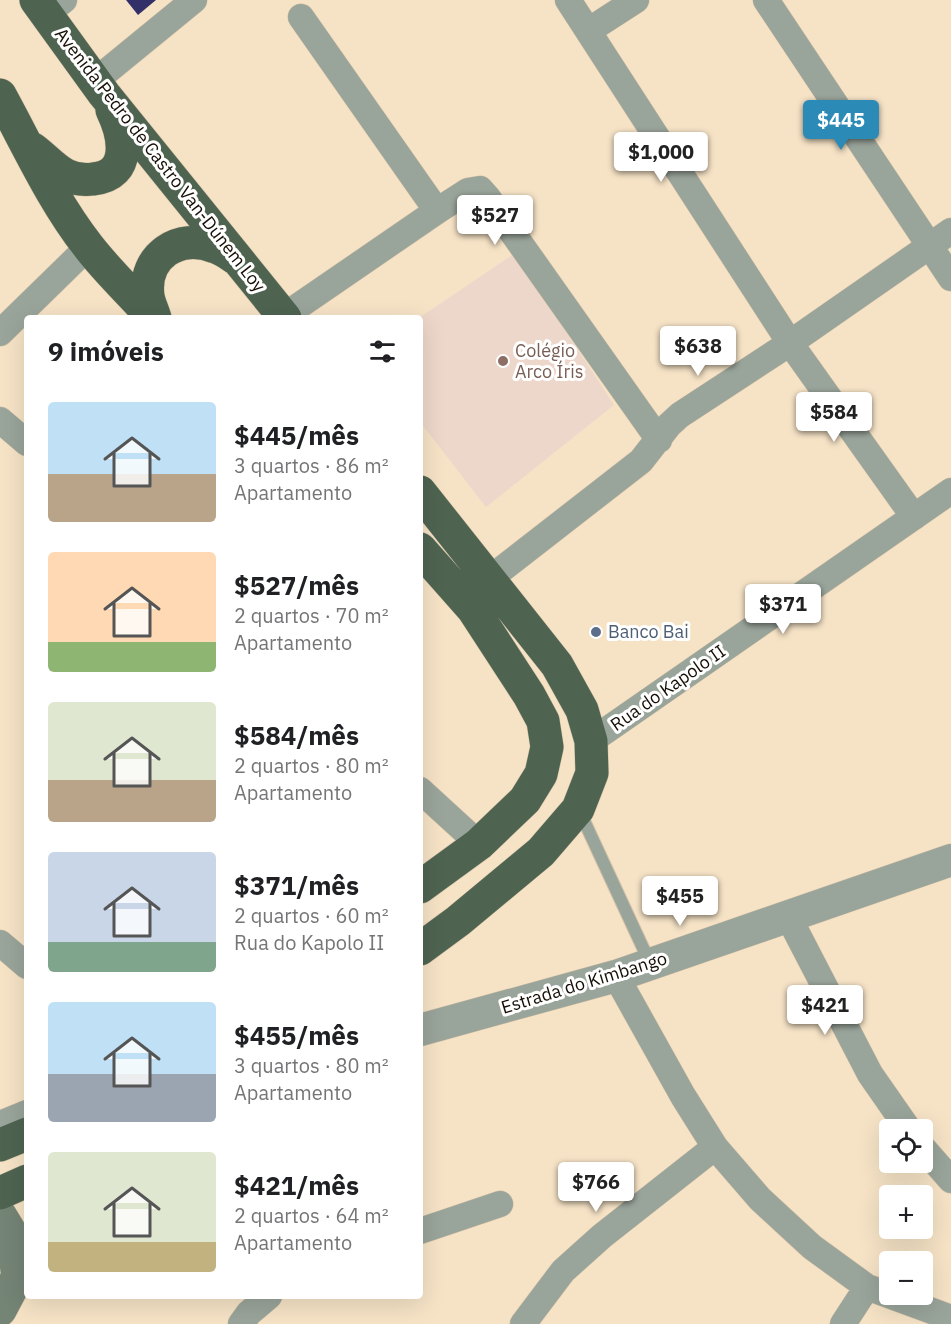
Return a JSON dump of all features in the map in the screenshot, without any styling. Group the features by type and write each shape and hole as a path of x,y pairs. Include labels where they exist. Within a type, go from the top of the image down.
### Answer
{"highway":[{"name":"Avenida Pedro de Castro Van-Dúnem Loy","path":"48,5 99,88 283,315"},
{"path":"11,125 65,175 88,180 99,179 110,174 119,165 123,139 117,122 99,88"},
{"path":"11,125 63,211 88,247 151,315"},
{"path":"153,315 148,296 148,280 151,266 160,255 180,245 203,243 239,261"},
{"path":"423,496 557,665 582,710 591,741 592,773 578,809 542,852 423,947"},
{"path":"423,552 473,609 529,694 543,721 548,747 541,774 525,800 479,844 423,885"},
{"path":"0,1145 24,1135"},
{"path":"0,1193 24,1181"}],"main road":[{"path":"0,1215 11,1233 22,1269 0,1310"}],"street":[{"path":"99,88 194,0"},
{"path":"568,0 790,343 914,517"},
{"path":"588,31 636,0"},
{"path":"766,0 951,278"},
{"path":"301,17 436,211"},
{"path":"288,315 436,211 468,191 480,189 659,440"},
{"path":"488,580 633,468 680,415 790,343 951,231"},
{"path":"0,333 88,247"},
{"path":"0,420 24,440"},
{"name":"Rua do Kapolo II","path":"591,741 951,491"},
{"path":"423,793 479,844"},
{"name":"Estrada do Kimbango","path":"423,1029 616,976 951,860"},
{"path":"788,916 870,1074 901,1119"},
{"path":"0,943 24,963"},
{"path":"616,976 683,1096 715,1147 760,1199 812,1247 867,1287 950,1321"},
{"path":"0,1124 24,1114"},
{"path":"523,1324 563,1271 602,1236 715,1147"},
{"path":"933,1160 951,1180"},
{"path":"423,1230 500,1204"},
{"path":"843,1324 867,1287"},
{"path":"241,1324 249,1313 265,1299"}],"lane":[{"path":"578,809 650,964"}],"shaded area":[{"name":"Colégio Arco Íris","path":"515,253 614,405 486,507 423,426 423,315"}],"building":[{"path":"126,0 156,0 138,15"}],"place":[{"name":"Colégio Arco Íris","path":"503,361"},
{"name":"Banco Bai","path":"596,632"}]}
